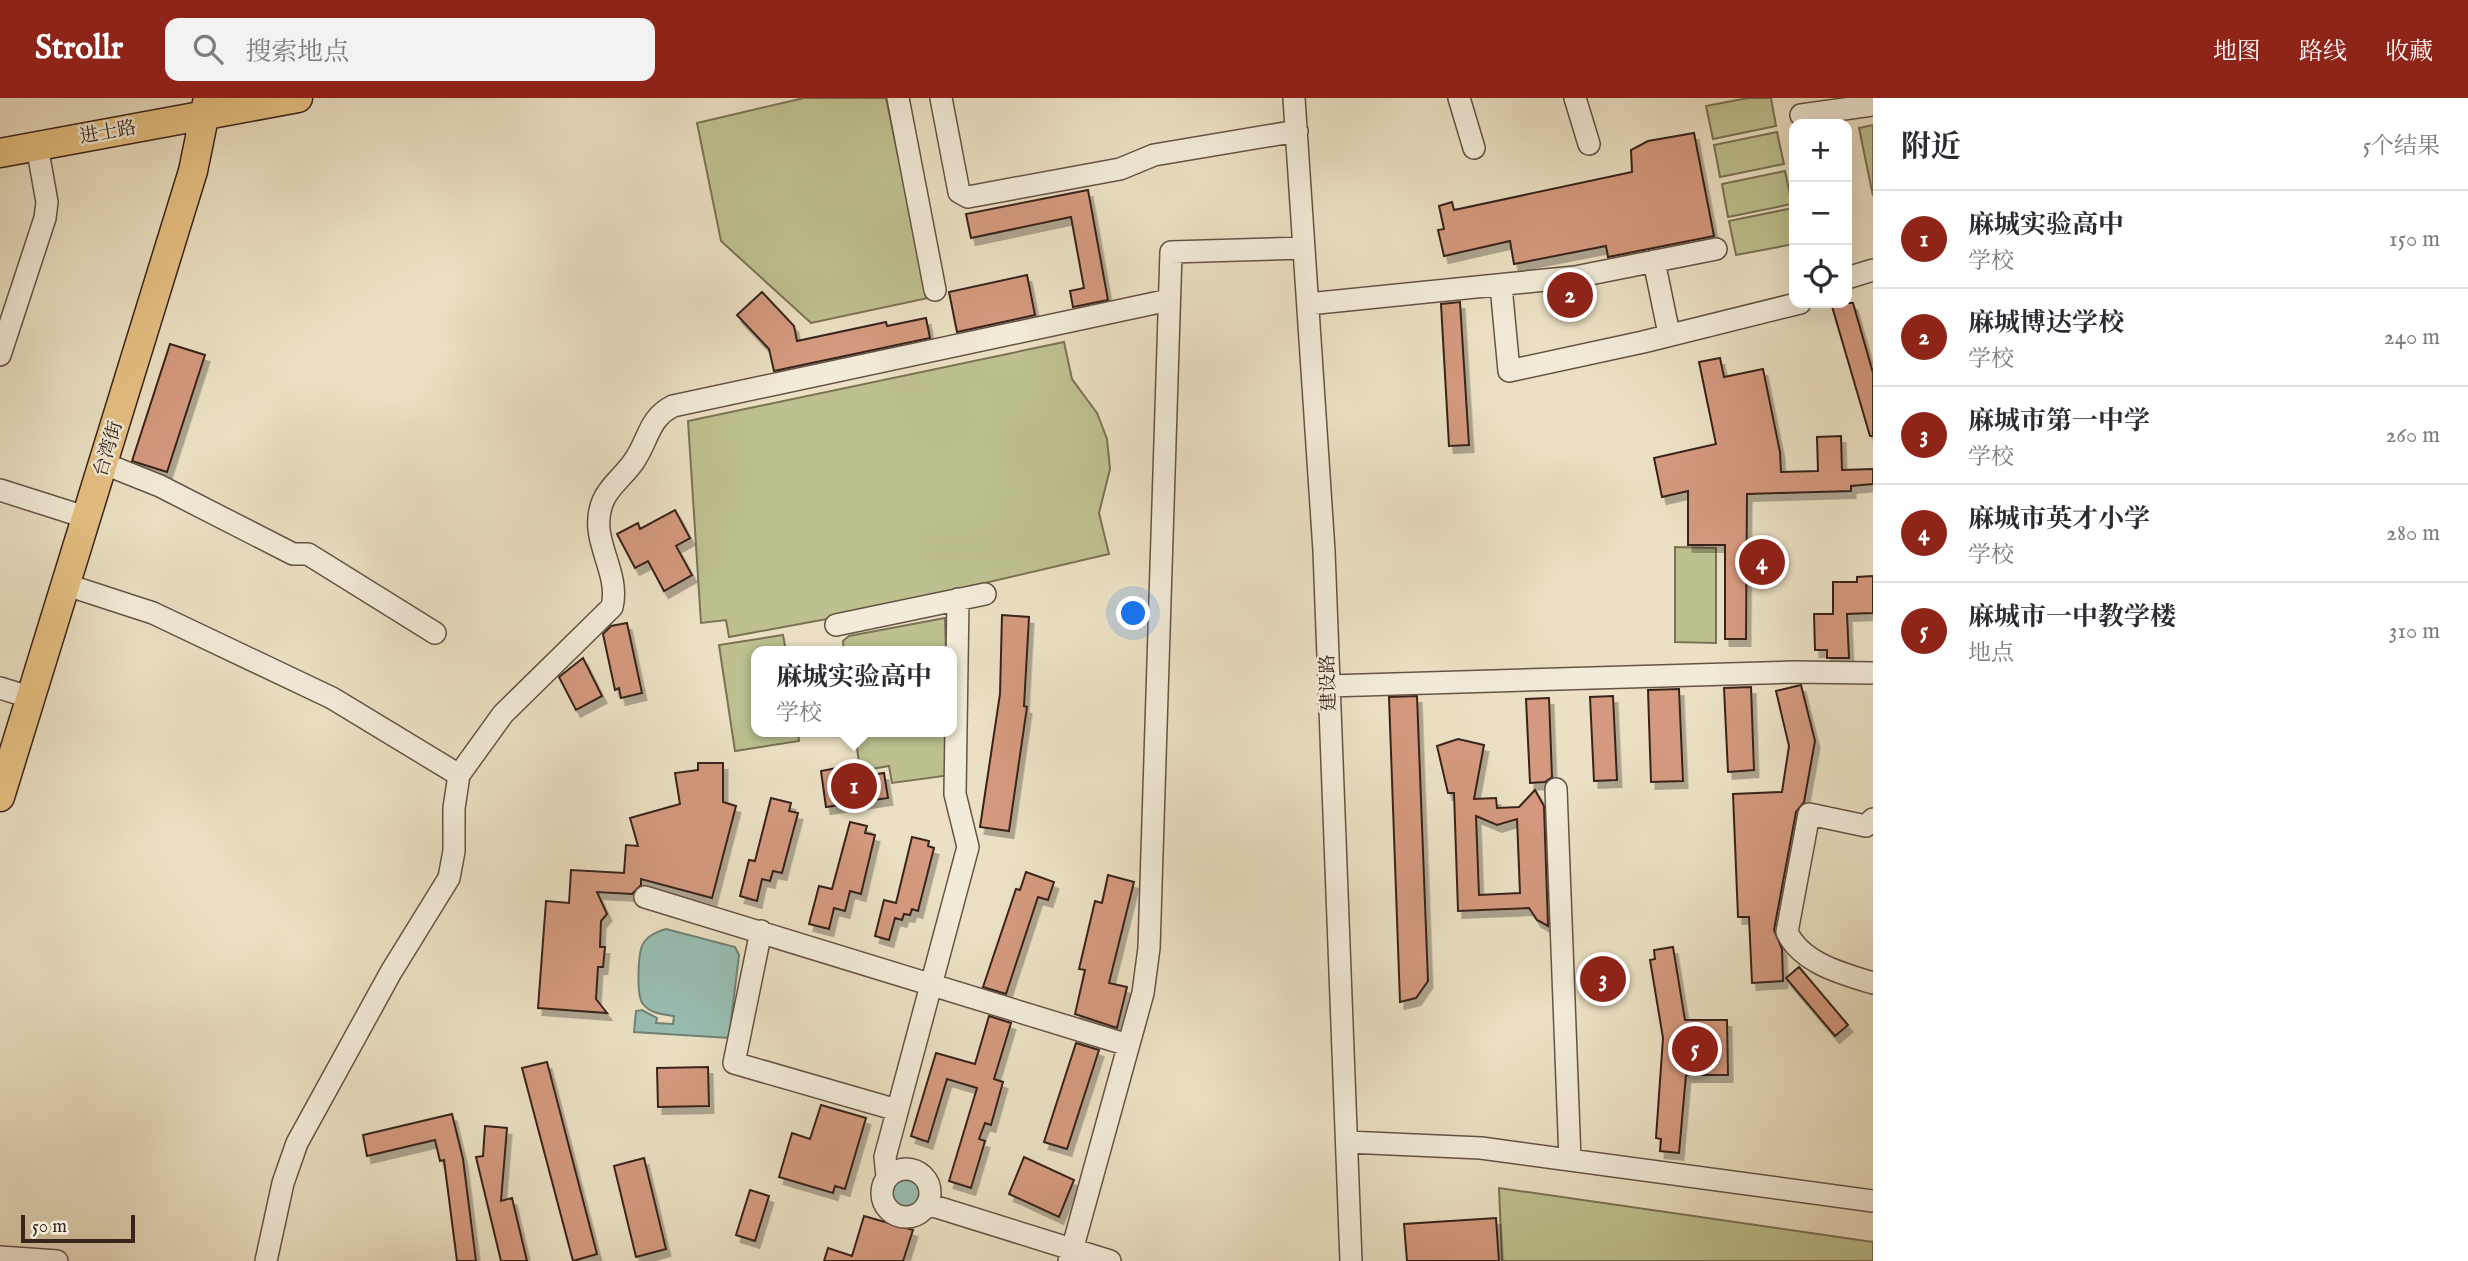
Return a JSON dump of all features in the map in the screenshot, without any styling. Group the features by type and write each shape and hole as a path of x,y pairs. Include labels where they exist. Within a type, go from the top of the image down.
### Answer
{"main road":[{"name":"进士路","path":"0,139 211,103 298,98"},
{"name":"进士路","path":"0,153 211,103"},
{"name":"台湾街","path":"0,797 105,464 194,171 211,103"}],"street":[{"path":"898,98 935,290"},
{"path":"941,98 959,192 968,197 1120,169 1154,155 1297,131"},
{"path":"1459,98 1475,149"},
{"path":"1575,98 1589,144"},
{"name":"建设路","path":"1295,101 1329,686 1351,1261"},
{"path":"1801,112 1873,105"},
{"path":"0,355 45,218 47,202 37,146"},
{"path":"1070,1255 1143,993 1149,948 1171,252 1304,248"},
{"path":"1308,304 1501,286 1716,249"},
{"path":"1654,261 1669,334"},
{"path":"1852,276 1873,270"},
{"path":"1501,286 1509,371 1643,342 1789,306"},
{"path":"266,1261 283,1183 297,1143 390,972 449,878 454,851 454,808 459,775 503,714 612,607 614,590 598,535 599,514 610,488 638,456 650,425 665,410 1169,300"},
{"path":"105,464 160,486 293,554 307,554 325,563 435,632"},
{"path":"0,490 88,518"},
{"path":"67,585 153,613 332,698 459,775"},
{"path":"836,625 985,594"},
{"path":"957,664 958,599"},
{"path":"1329,686 1793,672 1873,673"},
{"path":"0,688 32,698"},
{"path":"887,1178 903,1169 921,1174 930,1191 927,1204 917,1215 908,1218 890,1212 881,1195 887,1178 885,1157 968,847 955,794 956,737"},
{"path":"1556,789 1570,1160"},
{"path":"1873,819 1866,826 1809,814 1787,932 1795,946 1819,961 1838,972 1873,983"},
{"path":"645,897 932,982 1128,1045"},
{"path":"761,931 734,1063 898,1110"},
{"path":"1347,1142 1481,1148 1873,1201"},
{"path":"927,1204 1070,1255 1110,1261"},
{"path":"0,1257 57,1261"}],"green space":[{"path":"804,98 886,98 928,298 811,323 721,241 697,123"},
{"path":"1748,98 1771,98 1776,126 1713,139 1706,106"},
{"path":"1873,125 1873,196 1859,128"},
{"path":"1777,132 1784,164 1720,177 1714,145"},
{"path":"1785,171 1789,205 1728,217 1722,184"},
{"path":"1789,209 1789,245 1736,255 1729,221"},
{"path":"1064,342 1072,379 1097,413 1107,439 1110,469 1099,513 1109,554 843,616 729,637 726,620 701,623 688,421"},
{"path":"1675,547 1716,548 1716,643 1675,642"},
{"path":"945,618 946,646 844,646 843,641 849,636"},
{"path":"783,635 785,646 751,646 751,737 799,737 799,741 735,751 719,645"},
{"path":"856,737 949,737 951,775 892,783 889,766 860,771"},
{"path":"1499,1188 1873,1242 1873,1261 1502,1261"}],"water":[{"path":"666,929 735,947 739,955 729,1038 634,1032 636,1011 642,1010 657,1018 656,1023 673,1024 674,1016 653,1012 643,1004 638,974 643,944 653,934"},
{"path":"906,1178 917,1182 921,1193 917,1204 906,1208 895,1204 891,1193 895,1182"}],"building":[{"path":"1694,133 1714,236 1608,257 1606,246 1514,264 1510,241 1444,256 1438,230 1444,229 1439,206 1452,202 1454,210 1632,172 1631,150 1648,141"},
{"path":"1088,190 1108,300 1073,307 1070,291 1084,288 1071,217 971,238 966,214"},
{"path":"1027,275 1035,315 957,332 949,292"},
{"path":"762,292 794,326 797,341 886,322 887,326 926,318 930,338 774,371 769,349 737,315"},
{"path":"1460,302 1469,445 1449,446 1441,304"},
{"path":"1852,303 1873,373 1873,436 1870,436 1832,308 1852,308"},
{"path":"170,344 205,355 167,472 132,461"},
{"path":"1720,358 1724,377 1763,369 1780,452 1781,472 1818,471 1817,437 1841,436 1842,470 1873,469 1873,484 1851,486 1851,491 1747,494 1746,639 1725,639 1725,545 1688,545 1688,491 1662,497 1654,458 1716,444 1699,362"},
{"path":"675,510 690,538 676,546 692,575 664,591 648,561 635,568 617,534 638,523 640,529"},
{"path":"1873,576 1873,613 1847,614 1849,658 1827,658 1827,650 1815,650 1814,614 1833,614 1833,582 1857,582 1857,577"},
{"path":"1002,615 1029,617 1024,706 1027,707 1009,831 980,827 1000,694"},
{"path":"627,623 642,693 621,698 619,688 615,690 603,634 611,626"},
{"path":"583,658 602,696 576,710 559,677"},
{"path":"1801,685 1815,741 1804,802 1796,812 1774,930 1782,949 1783,981 1752,983 1749,917 1738,917 1733,794 1782,792 1789,746 1776,691"},
{"path":"1751,687 1754,770 1728,772 1724,688"},
{"path":"1679,689 1683,781 1651,782 1648,690"},
{"path":"1417,696 1428,981 1416,998 1400,1002 1389,697"},
{"path":"1613,696 1617,780 1594,781 1590,697"},
{"path":"1549,698 1552,777 1545,782 1530,783 1526,699"},
{"path":"1458,739 1484,745 1474,799 1496,798 1497,808 1519,807 1535,790 1544,806 1548,926 1537,920 1529,908 1458,911 1454,793 1448,793 1437,746","holes":["1476,816 1497,825 1517,819 1520,893 1479,895"]},
{"path":"698,763 723,763 723,802 736,806 712,898 641,879 641,885 632,894 597,892 607,914 601,921 600,947 605,947 603,967 598,967 596,999 607,1013 538,1008 546,901 569,903 571,870 624,873 626,845 638,846 630,818 680,804 675,773 698,770"},
{"path":"837,768 839,780 884,773 888,798 826,807 821,771"},
{"path":"771,798 791,803 789,811 798,813 782,873 773,871 770,881 762,879 757,901 740,896 749,860 755,861"},
{"path":"850,822 867,826 865,833 875,835 861,894 850,891 845,911 834,908 829,929 809,924 819,886 832,889"},
{"path":"912,837 929,841 928,846 934,848 918,911 912,909 910,915 904,914 902,920 895,918 889,940 875,936 884,900 896,903"},
{"path":"1026,872 1054,882 1048,900 1038,897 1006,994 983,987 1016,889 1020,890"},
{"path":"1108,875 1134,882 1109,983 1127,987 1117,1028 1075,1014 1085,970 1079,969 1095,901 1102,903"},
{"path":"1673,947 1685,1020 1727,1020 1728,1075 1686,1075 1679,1153 1660,1151 1661,1139 1656,1138 1663,1038 1650,960 1655,959 1654,950"},
{"path":"1799,967 1848,1025 1835,1036 1786,978"},
{"path":"989,1016 1011,1023 994,1079 1003,1082 991,1125 985,1123 979,1139 985,1141 971,1188 949,1181 977,1088 947,1079 928,1142 911,1136 936,1053 975,1064"},
{"path":"1076,1043 1099,1050 1067,1149 1044,1142"},
{"path":"547,1062 597,1254 573,1261 522,1068"},
{"path":"708,1067 709,1106 658,1107 657,1068"},
{"path":"821,1105 866,1118 845,1189 835,1186 833,1193 779,1177 792,1133 810,1139"},
{"path":"452,1114 463,1159 476,1261 457,1261 444,1160 440,1161 435,1140 367,1156 363,1135"},
{"path":"485,1126 507,1128 501,1201 512,1198 527,1261 501,1261 476,1157 483,1156"},
{"path":"1024,1157 1074,1180 1059,1217 1009,1194"},
{"path":"644,1158 666,1249 636,1257 614,1166"},
{"path":"750,1190 769,1196 755,1241 736,1235"},
{"path":"864,1216 913,1230 903,1261 824,1261 828,1248 852,1256"},
{"path":"1496,1218 1499,1261 1407,1261 1404,1224"}],"place":[{"name":"麻城博达学校","path":"1570,295"},
{"name":"麻城市英才小学","path":"1762,562"},
{"name":"麻城实验高中","path":"854,786"},
{"name":"麻城市第一中学","path":"1603,979"},
{"name":"麻城市一中教学楼","path":"1695,1049"}]}
